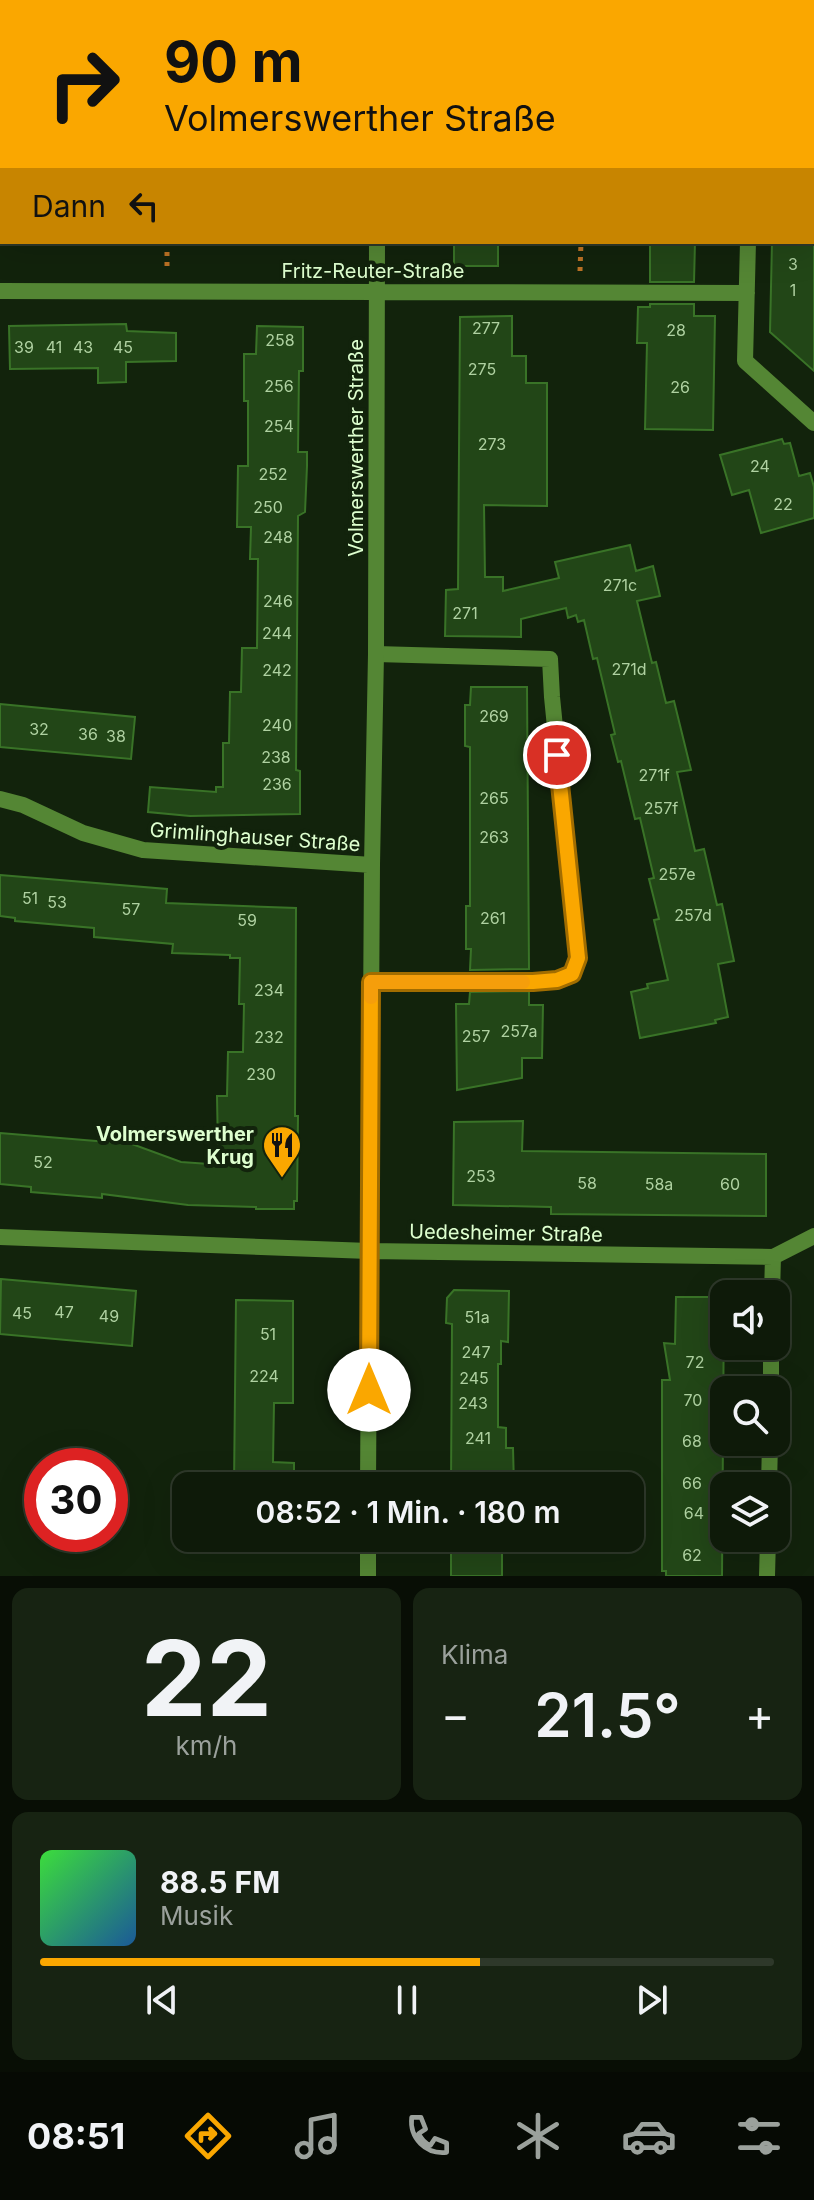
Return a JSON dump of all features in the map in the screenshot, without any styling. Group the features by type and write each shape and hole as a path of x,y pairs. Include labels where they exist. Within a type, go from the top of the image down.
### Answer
{"street":[{"name":"Volmerswerther Straße","path":"368,1472 377,244"},
{"path":"748,244 745,361 814,423"},
{"name":"Fritz-Reuter-Straße","path":"0,291 747,293"},
{"path":"371,982 557,980 572,974 578,958 550,659 376,654"},
{"name":"Grimlinghauser Straße","path":"0,799 23,805 83,833 143,850 372,865"},
{"name":"Uedesheimer Straße","path":"0,1237 369,1251 773,1257 814,1236"},
{"path":"772,1280 773,1257"},
{"path":"368,1552 368,1576"},
{"path":"767,1576 768,1552"}],"building":[{"path":"454,244 498,244 498,266 454,266"},
{"path":"650,244 695,244 694,282 650,282"},
{"path":"772,244 814,244 814,371 770,332"},
{"path":"650,304 694,304 694,316 715,316 713,430 645,429 647,343 637,343 638,307 650,307"},
{"path":"512,316 512,356 526,356 526,383 547,383 547,506 484,505 485,577 503,577 503,591 559,578 555,562 630,545 636,571 653,566 660,596 637,601 652,663 656,662 666,703 674,701 691,770 677,772 695,851 704,849 717,905 722,904 734,961 718,964 728,1017 715,1020 716,1023 640,1038 631,992 648,988 647,984 668,980 654,920 659,919 649,879 654,878 640,818 635,819 621,761 618,762 611,735 615,734 597,658 593,659 584,620 578,622 576,615 568,618 566,608 521,619 521,637 445,636 446,590 458,589 460,317"},
{"path":"126,324 127,331 176,333 176,361 126,362 126,382 98,383 98,368 10,369 9,326"},
{"path":"257,326 303,327 298,452 307,452 307,466 305,512 298,516 296,770 300,771 300,814 190,816 148,812 150,787 216,792 216,787 223,787 223,743 229,743 230,692 241,692 242,648 257,648 258,559 250,559 251,527 237,527 238,466 248,466 244,354 256,354"},
{"path":"782,439 784,444 790,443 799,476 810,473 814,487 814,518 761,533 749,490 732,495 720,455"},
{"path":"471,687 527,687 529,969 470,970 471,949 466,949 466,906 470,906 470,747 465,746 465,705 470,705"},
{"path":"0,704 135,717 131,759 0,747"},
{"path":"0,875 167,889 166,903 296,908 295,1116 298,1116 297,1201 294,1201 294,1209 188,1205 102,1194 102,1198 31,1192 31,1187 0,1184 0,1133 132,1144 181,1162 209,1164 209,1151 218,1151 217,1096 227,1096 228,1052 243,1052 244,1004 239,1004 240,958 172,953 173,944 94,937 94,928 15,921 15,918 0,916"},
{"path":"529,991 529,1005 543,1005 542,1058 522,1058 522,1078 457,1090 456,1004 469,1004 470,992"},
{"path":"523,1121 522,1151 766,1154 766,1216 551,1214 551,1207 453,1205 454,1122"},
{"path":"1,1279 136,1291 132,1346 0,1334"},
{"path":"454,1290 509,1291 508,1342 501,1341 501,1364 498,1364 498,1427 506,1428 506,1448 513,1448 514,1472 451,1472 452,1324 446,1323 447,1298"},
{"path":"676,1297 710,1297 710,1360 724,1360 723,1376 710,1376 710,1456 723,1456 723,1472 710,1472 710,1552 722,1552 722,1576 666,1576 666,1571 662,1571 662,1380 670,1380 664,1343 675,1344"},
{"path":"236,1300 293,1301 293,1403 274,1403 273,1462 294,1463 294,1472 234,1472"},
{"path":"451,1552 502,1552 502,1576 451,1576"}],"slow traffic":[{"path":"371,997 371,982 523,982"}],"place":[{"name":"Volmerswerther Krug","path":"282,1179"}],"route":[{"path":"369,1390 371,982 533,982 557,980 572,974 578,958 557,755"}]}
